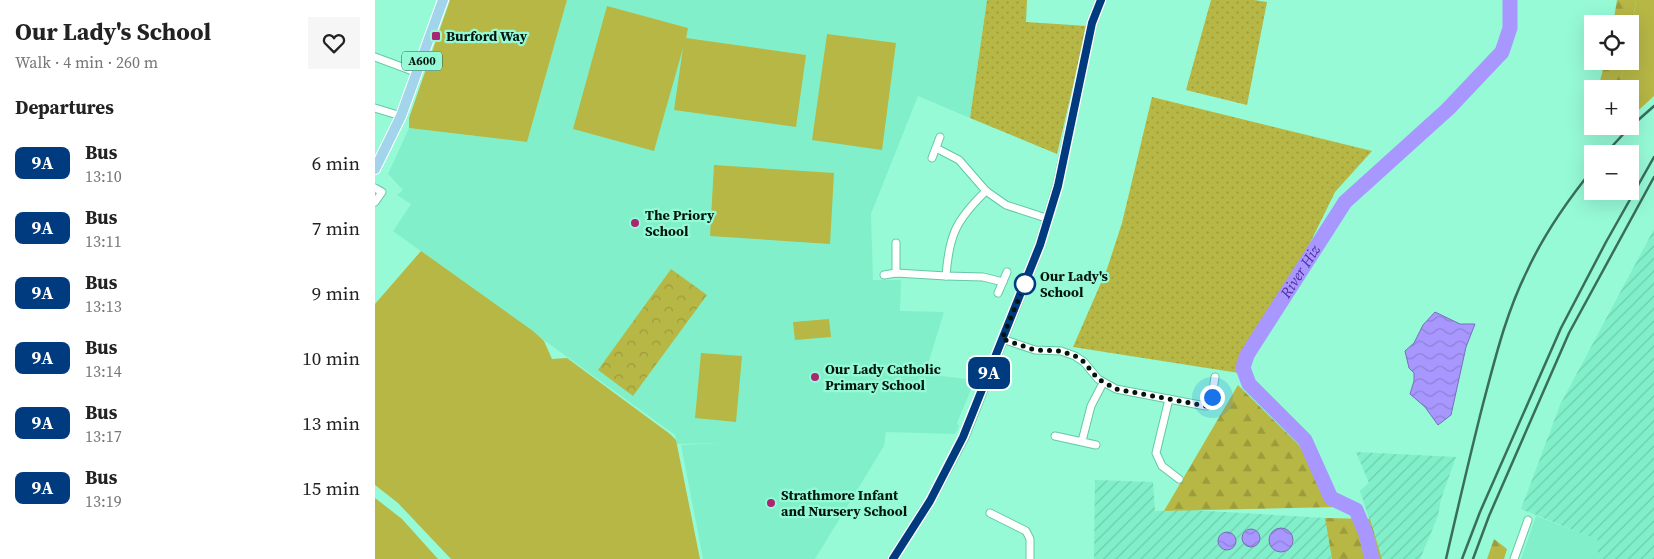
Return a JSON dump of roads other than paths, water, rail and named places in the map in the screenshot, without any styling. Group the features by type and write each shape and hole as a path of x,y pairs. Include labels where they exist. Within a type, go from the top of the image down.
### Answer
{"main road":[{"name":"A600","path":"375,169 401,116 418,73 440,1"}],"street":[{"path":"893,559 930,501 966,431 1049,219 1064,162 1092,23 1101,0"},
{"path":"375,57 418,73"},
{"path":"375,108 401,116"},
{"path":"932,158 940,136"},
{"path":"936,148 959,160 986,191 1006,205 1049,219"},
{"path":"375,188 382,192 375,202"},
{"path":"946,276 948,252 955,230 963,215 986,191"},
{"path":"896,243 896,273"},
{"path":"999,293 1007,272"},
{"path":"884,275 896,273 983,277 1003,282"},
{"path":"1002,339 1035,350 1061,351 1075,356 1084,362 1093,375 1103,383 1122,390 1206,406 1211,402 1215,377"},
{"path":"1082,441 1091,406 1103,383"},
{"path":"1169,399 1155,453 1162,466 1179,479"},
{"path":"1055,436 1096,445"},
{"path":"989,513 1026,531 1030,538 1030,559"},
{"path":"1513,559 1528,520"}],"water":[{"path":"1435,312 1460,324 1475,324 1466,347 1451,415 1438,425 1425,407 1410,394 1414,373 1409,368 1405,351 1414,343 1423,325"},
{"path":"1281,528 1290,531 1293,540 1290,549 1281,552 1272,549 1269,540 1272,531"},
{"path":"1247,529 1255,529 1260,534 1258,545 1247,547 1242,542 1242,534"},
{"path":"1223,532 1231,532 1236,537 1234,548 1223,550 1218,545 1218,537"}],"waterway":[{"name":"River Hiz","path":"1372,559 1366,534 1356,510 1331,498 1305,440 1249,384 1243,368 1247,355 1345,202 1448,109 1502,52 1510,28 1510,0"}],"railway":[{"path":"1613,145 1654,106"},
{"path":"1462,559 1480,512 1561,328 1606,242 1654,157"},
{"path":"1473,559 1489,516 1569,333 1654,177"},
{"path":"1446,559 1483,404 1513,303 1548,231 1584,181"}],"place":[{"name":"Burford Way","path":"436,36"},
{"name":"The Priory School","path":"635,223"},
{"name":"Our Lady's School","path":"1025,284"},
{"name":"Our Lady Catholic Primary School","path":"815,377"},
{"name":"Strathmore Infant and Nursery School","path":"771,503"}]}
